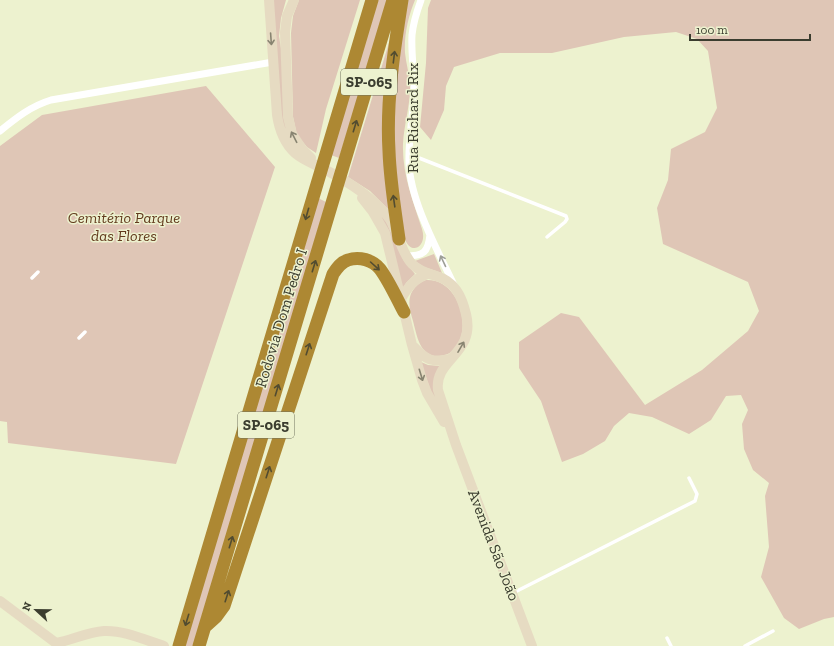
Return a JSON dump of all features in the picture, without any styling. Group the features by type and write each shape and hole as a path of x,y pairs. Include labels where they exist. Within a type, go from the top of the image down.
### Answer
{"highway":[{"path":"337,114 365,0"},
{"name":"Rodovia Dom Pedro I","path":"179,646 372,0"},
{"name":"Rodovia Dom Pedro I","path":"199,646 333,204 393,0"},
{"path":"399,239 389,151 389,108 392,70 402,0"},
{"path":"205,627 216,617 224,606 333,274 339,265 349,259 359,258 370,261 379,268 404,312"}],"main road":[{"path":"268,0 278,120 287,144 295,153 304,159 350,184 369,198 392,222 406,256 416,267 427,274 446,279 455,287 466,314 466,335 462,347 441,372 437,384 456,445"},
{"path":"294,0 287,16 285,32 288,117 292,134 302,149 332,174"},
{"path":"350,184 373,212 385,234 422,380 427,393 456,445"},
{"path":"401,299 414,281 427,274"},
{"path":"412,345 422,356 428,359 440,361 451,359"},
{"name":"Avenida São João","path":"456,445 532,646"},
{"path":"0,602 59,645 93,633 104,631 127,634 161,645"}],"street":[{"name":"Rua Richard Rix","path":"421,0 412,34 414,87 413,112 409,140 409,165 414,190 422,215 455,287"},
{"path":"0,131 26,111 38,104 51,100 273,62"},
{"path":"406,256 418,256 424,252 429,246 430,234"}],"lane":[{"path":"409,154 566,216 566,222 547,237"},
{"path":"32,278 38,272"},
{"path":"80,338 85,332"},
{"path":"512,593 695,501 697,494 690,478"},
{"path":"745,646 773,631"},
{"path":"667,638 671,646"}],"green space":[{"path":"273,0 286,0 281,18 279,36 283,61 288,132 282,124"},
{"path":"299,0 360,0 326,109 316,153 307,147 297,135 293,117 291,33 293,16"},
{"path":"376,0 388,0 339,158 331,155"},
{"path":"404,0 415,0 408,19 405,40 405,53 410,79 410,91 403,155 406,177 422,229 422,241 417,248 413,248 406,243 404,236 393,154 397,40"},
{"path":"431,0 834,0 834,617 824,619 799,629 784,618 761,577 769,547 765,496 769,483 753,470 744,449 742,424 748,410 741,395 726,396 711,420 689,434 652,417 629,413 614,426 605,441 583,454 562,462 541,401 519,368 519,342 561,313 579,317 645,405 702,370 748,331 759,311 748,282 663,244 657,208 668,180 671,149 705,132 717,108 708,51 697,39 676,32 624,37 552,53 500,53 454,67 446,86 444,110 431,140 420,127 426,63 428,8"},
{"path":"391,36 390,211 370,191 348,177"},
{"name":"Cemitério Parque das Flores","path":"206,86 275,167 176,464 8,443 7,422 0,421 0,146 42,115"},
{"path":"318,198 326,202 195,646 184,646"},
{"path":"380,215 385,219 404,261 415,274 406,283 403,290"},
{"path":"434,254 442,273 424,267 415,261"},
{"path":"426,280 440,283 450,290 458,302 462,316 462,330 459,342 452,352 440,356 433,356 424,350 420,345 410,309 409,300 412,291 420,283"},
{"path":"421,362 428,365 440,366 435,375 448,427 432,395"}]}
